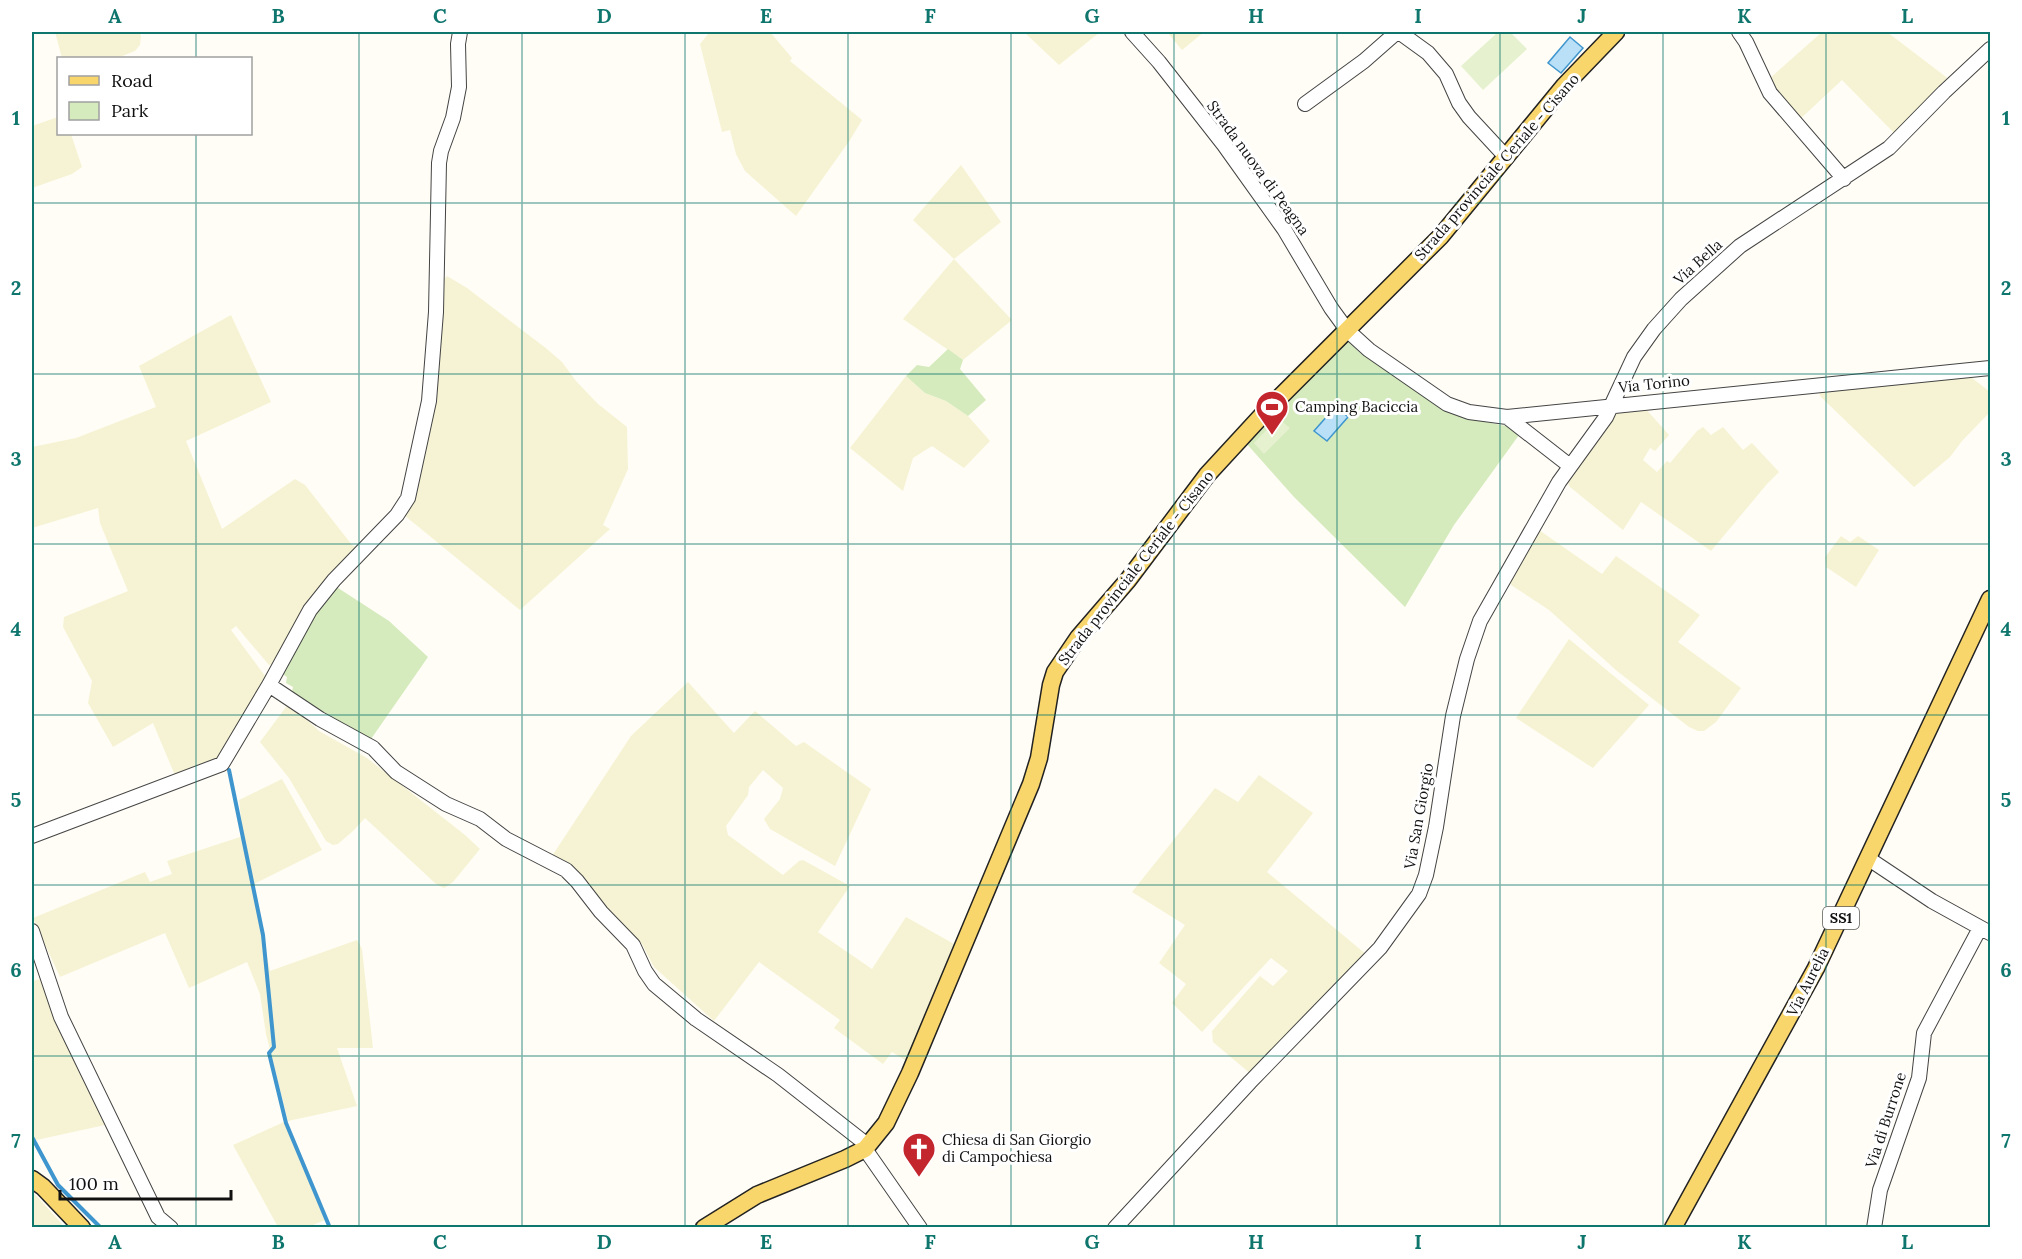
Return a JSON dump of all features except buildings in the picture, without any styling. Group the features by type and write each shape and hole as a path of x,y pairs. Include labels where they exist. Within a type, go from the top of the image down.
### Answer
{"main road":[{"name":"Strada provinciale Ceriale - Cisano","path":"704,1227 757,1195 865,1149 886,1123 910,1073 1031,784 1039,758 1055,672 1078,638 1128,580 1207,476 1266,411 1441,236 1564,86 1616,32"},
{"name":"Via Aurelia","path":"1673,1227 1816,968 1990,599"},
{"path":"32,1179 43,1187 82,1227"}],"street":[{"path":"32,836 222,764 310,610 334,580 397,515 408,498 429,400 436,312 439,163 453,118 459,87 460,32"},
{"name":"Strada nuova di Peagna","path":"1132,32 1159,62 1224,145 1284,229 1331,308 1347,330"},
{"path":"1305,104 1364,61 1398,32 1428,53 1446,74 1464,110 1507,158"},
{"path":"1739,32 1770,93 1844,179"},
{"name":"Via Bella","path":"1612,406 1615,394 1635,357 1654,329 1681,299 1740,246 1889,148 1944,92 1990,50"},
{"name":"Via Torino","path":"1347,330 1369,350 1447,404 1469,412 1507,417 1990,368"},
{"name":"Via San Giorgio","path":"1115,1227 1250,1082 1380,948 1419,894 1426,875 1436,827 1453,716 1467,659 1480,621 1533,526 1570,466 1612,406"},
{"path":"1507,417 1570,466"},
{"path":"269,685 320,719 373,748 396,772 446,804 480,819 506,839 566,870 601,912 633,945 654,984 696,1019 787,1082 861,1140 920,1227"},
{"name":"Via di Burrone","path":"1869,859 1932,901 1985,931 1924,1033 1919,1078 1880,1190 1874,1227"},
{"path":"32,931 61,1017 158,1217 171,1227"}],"shaded area":[{"path":"55,32 139,32 141,36 140,45 135,51 120,57 62,57"},
{"path":"707,32 770,32 792,58 790,61 862,120 796,216 745,171 736,154 730,130 722,132 700,44 708,34"},
{"path":"1024,32 1100,32 1059,65"},
{"path":"1167,32 1204,32 1182,50"},
{"path":"1822,32 1887,32 1950,80 1896,135 1842,80 1798,121 1768,80"},
{"path":"57,117 57,135 71,135 82,167 72,174 32,188 32,126"},
{"path":"961,165 1001,222 954,259 913,220"},
{"path":"954,259 1012,320 963,360 903,319"},
{"path":"447,276 467,288 547,349 562,362 598,404 627,427 628,469 603,525 610,529 520,610 404,515 444,279"},
{"path":"231,315 271,402 186,441 222,529 295,479 305,485 352,545 356,547 339,569 304,605 274,664 269,665 236,626 231,630 265,676 262,685 217,760 180,775 174,773 153,723 113,747 88,703 92,681 63,627 64,617 128,591 100,523 98,508 32,528 32,447 76,438 156,407 139,366"},
{"path":"1967,374 1990,392 1990,412 1950,457 1914,487 1820,396 1819,390"},
{"path":"906,376 925,393 946,401 968,416 990,441 964,468 932,446 913,458 903,491 850,448"},
{"path":"1645,408 1669,435 1655,451 1650,448 1643,460 1657,472 1667,461 1670,463 1697,431 1703,427 1711,435 1723,427 1743,450 1752,443 1779,472 1711,551 1641,502 1623,530 1570,487 1567,481 1610,419 1630,409"},
{"path":"1539,530 1602,574 1616,556 1700,615 1678,642 1741,688 1716,722 1704,731 1689,727 1617,671 1549,610 1511,585 1510,581"},
{"path":"1841,536 1850,542 1858,536 1879,550 1856,587 1826,567 1825,557"},
{"path":"1569,639 1649,705 1593,768 1516,718"},
{"path":"688,682 734,733 755,711 796,746 804,742 871,789 835,866 770,829 764,819 780,799 783,788 763,770 749,787 748,795 726,826 728,835 783,875 803,860 850,886 818,932 872,969 906,917 954,944 908,1062 892,1052 883,1064 834,1028 840,1020 759,962 714,1021 654,967 642,944 634,939 586,883 552,856 631,736"},
{"path":"289,703 319,731 367,758 480,849 453,882 444,888 436,884 365,818 338,844 333,845 326,841 289,778 260,742"},
{"path":"1259,775 1313,813 1267,872 1367,955 1252,1075 1213,1042 1212,1031 1260,976 1273,986 1288,971 1271,958 1202,1032 1172,1003 1186,984 1159,963 1185,925 1132,892 1215,788 1238,802"},
{"path":"282,779 322,850 252,885 270,971 357,940 362,949 373,1048 337,1048 357,1106 288,1121 266,1034 260,994 247,962 189,988 165,933 60,977 33,918 145,872 150,882 172,874 167,861 243,836 239,800"},
{"path":"41,979 63,1037 105,1125 32,1141 32,981"},
{"path":"284,1122 325,1220 308,1227 278,1227 233,1145"},
{"path":"32,1191 62,1224 61,1227 32,1227"}],"green space":[{"path":"1498,32 1510,32 1527,49 1483,90 1461,66"},
{"name":"Camping Baciccia","path":"1346,339 1360,353 1445,408 1465,418 1506,426 1519,435 1454,525 1405,607 1294,497 1246,443"},
{"path":"948,349 963,360 960,369 986,400 968,416 946,401 925,393 906,376 917,365 929,367"},
{"name":"Camping Baciccia","path":"1278,418 1290,428 1264,454 1254,443"},
{"path":"335,586 389,621 428,657 371,739 296,696 292,692 293,687 286,683 287,677 281,673 311,613"}],"water":[{"path":"1570,37 1583,48 1561,73 1548,63"},
{"path":"1336,406 1348,417 1327,441 1314,431"}],"waterway":[{"path":"229,770 263,935 274,1047 269,1053 286,1123 330,1228"},
{"path":"32,1137 58,1185 101,1228"}],"place":[{"name":"Camping Baciccia","path":"1272,436"},
{"name":"Chiesa di San Giorgio di Campochiesa","path":"919,1178"}]}
